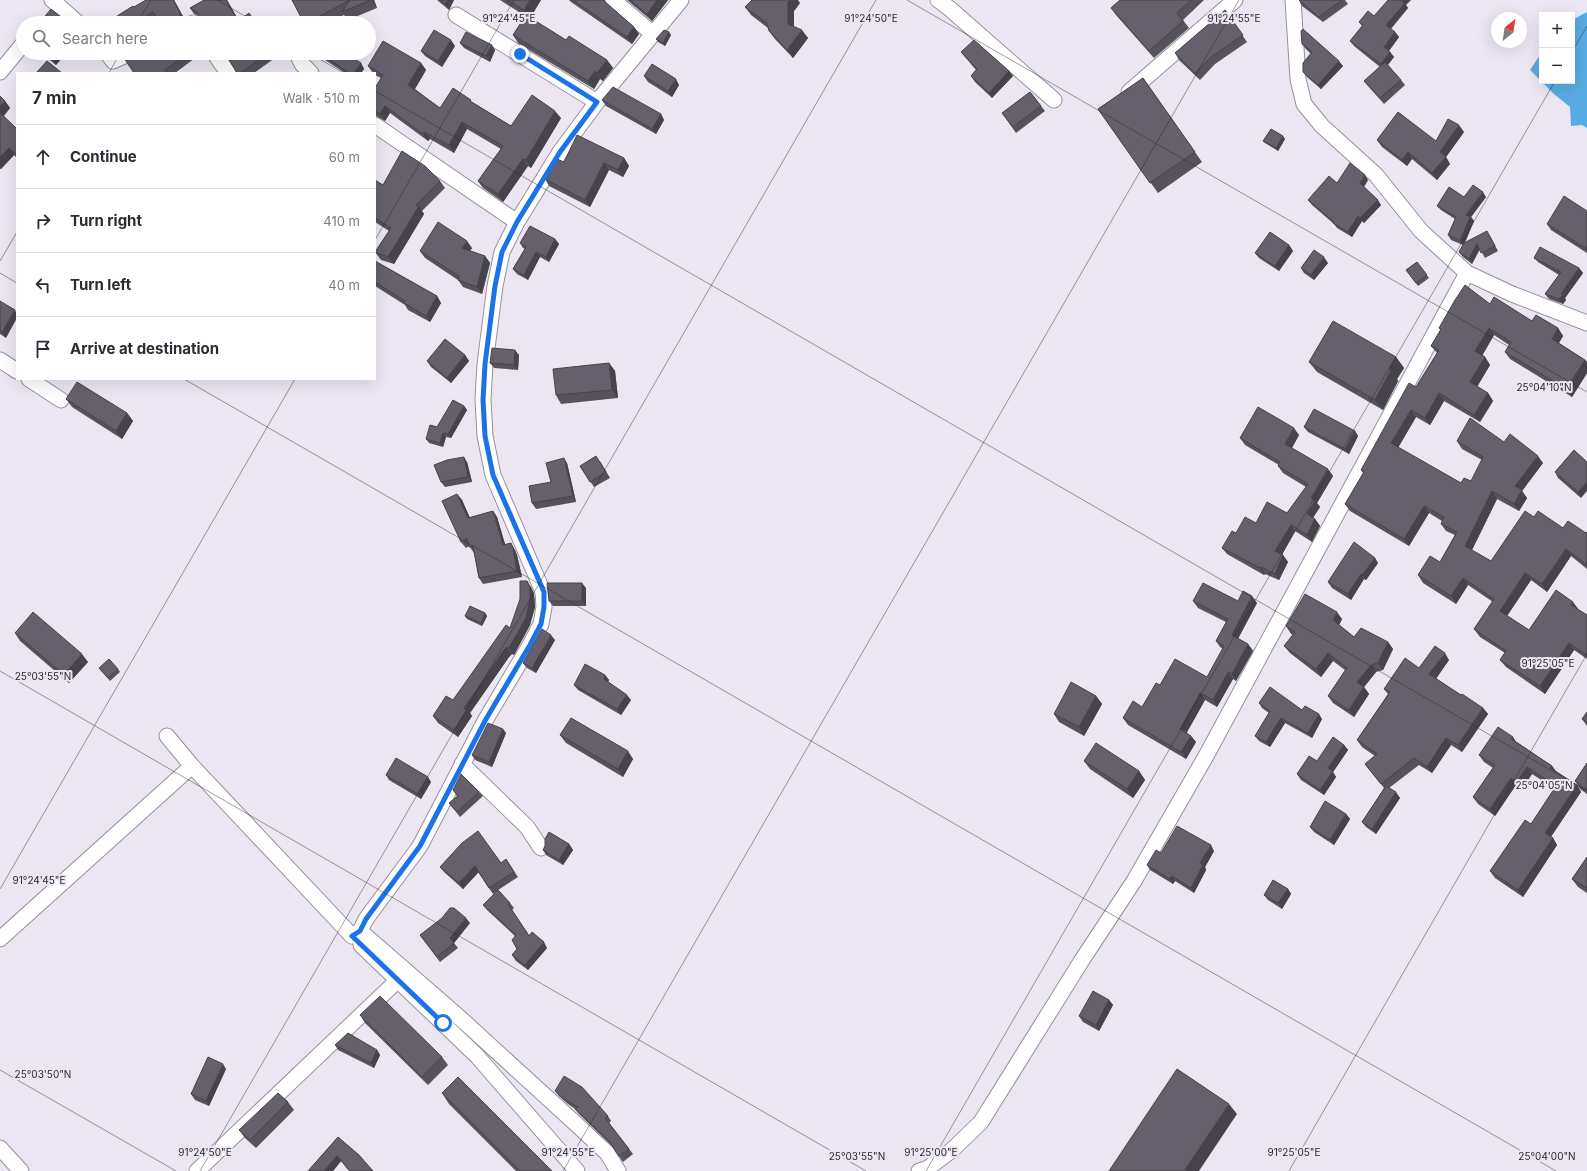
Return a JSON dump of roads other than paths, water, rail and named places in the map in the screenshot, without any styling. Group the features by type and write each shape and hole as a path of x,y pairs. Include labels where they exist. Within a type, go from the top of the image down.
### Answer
{"street":[{"path":"613,0 653,34"},
{"path":"356,934 420,846 486,719 519,665 541,624 544,607 544,592 493,475 485,436 483,400 484,378 495,286 502,252 517,222 560,152 597,102 681,0"},
{"path":"938,0 1054,100"},
{"path":"1129,92 1235,0"},
{"path":"1293,0 1298,79 1304,104 1322,126 1376,176 1421,231 1468,273 1512,294 1587,323"},
{"path":"52,6 67,16"},
{"path":"456,14 597,102"},
{"path":"0,72 16,53"},
{"path":"219,60 227,72"},
{"path":"300,60 310,72"},
{"path":"376,126 517,222"},
{"path":"919,1171 928,1168 952,1150 981,1122 1082,960 1134,881 1206,756 1468,273"},
{"path":"0,360 16,370"},
{"path":"31,380 61,400"},
{"path":"167,736 192,766 356,934 398,980 476,1056 577,1171"},
{"path":"462,764 527,827 541,848"},
{"path":"0,939 192,766"},
{"path":"356,934 460,1018 606,1153 618,1171"},
{"path":"197,1171 398,980"},
{"path":"0,1148 21,1171"}],"water":[{"path":"1587,12 1587,128 1582,125 1571,126 1570,107 1544,84 1575,84 1575,18"},
{"path":"1539,56 1539,79 1530,70"}]}
